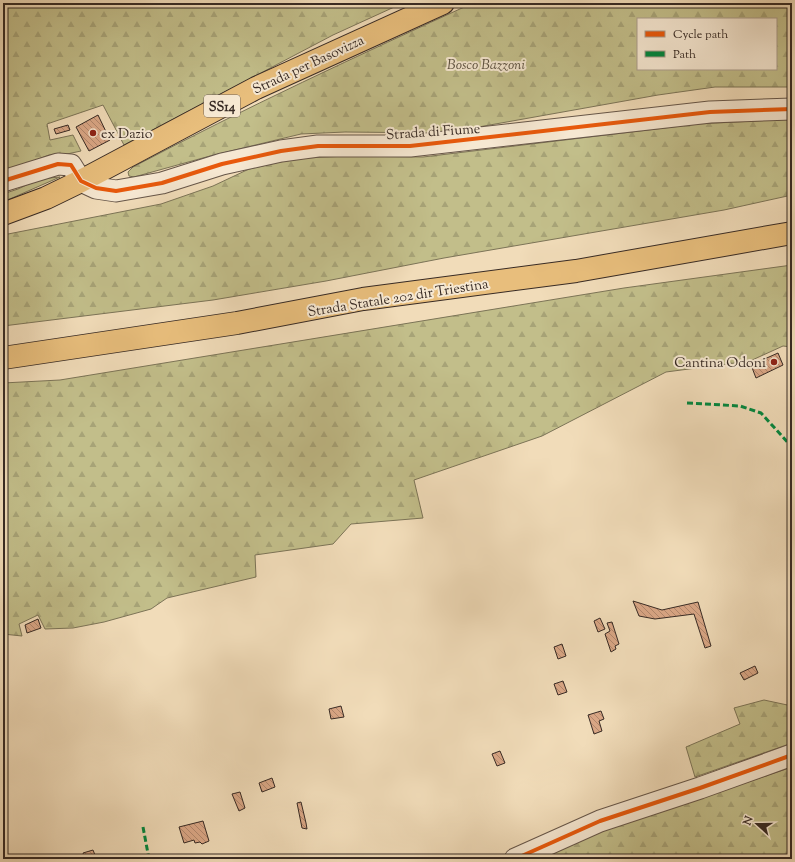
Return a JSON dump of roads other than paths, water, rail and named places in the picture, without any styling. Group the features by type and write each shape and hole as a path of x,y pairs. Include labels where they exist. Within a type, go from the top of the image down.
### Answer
{"main road":[{"name":"Strada per Basovizza","path":"3,214 46,198 81,181 256,88 443,3"},
{"name":"Strada Statale 202 dir Triestina","path":"3,358 237,323 362,299 600,266 792,233"},
{"path":"600,266 792,246"}],"street":[{"name":"Strada di Fiume","path":"81,181 96,188 116,191 162,183 222,164 280,151 318,146 418,146 710,112 792,109"},
{"path":"3,181 58,164 71,165 81,181"},
{"path":"515,859 600,821 700,788 792,754"}],"place":[{"name":"ex Dazio","path":"93,133"},
{"name":"Cantina Odoni","path":"774,362"}],"park label":[{"name":"Bosco Bazzoni","path":"486,64"}]}
